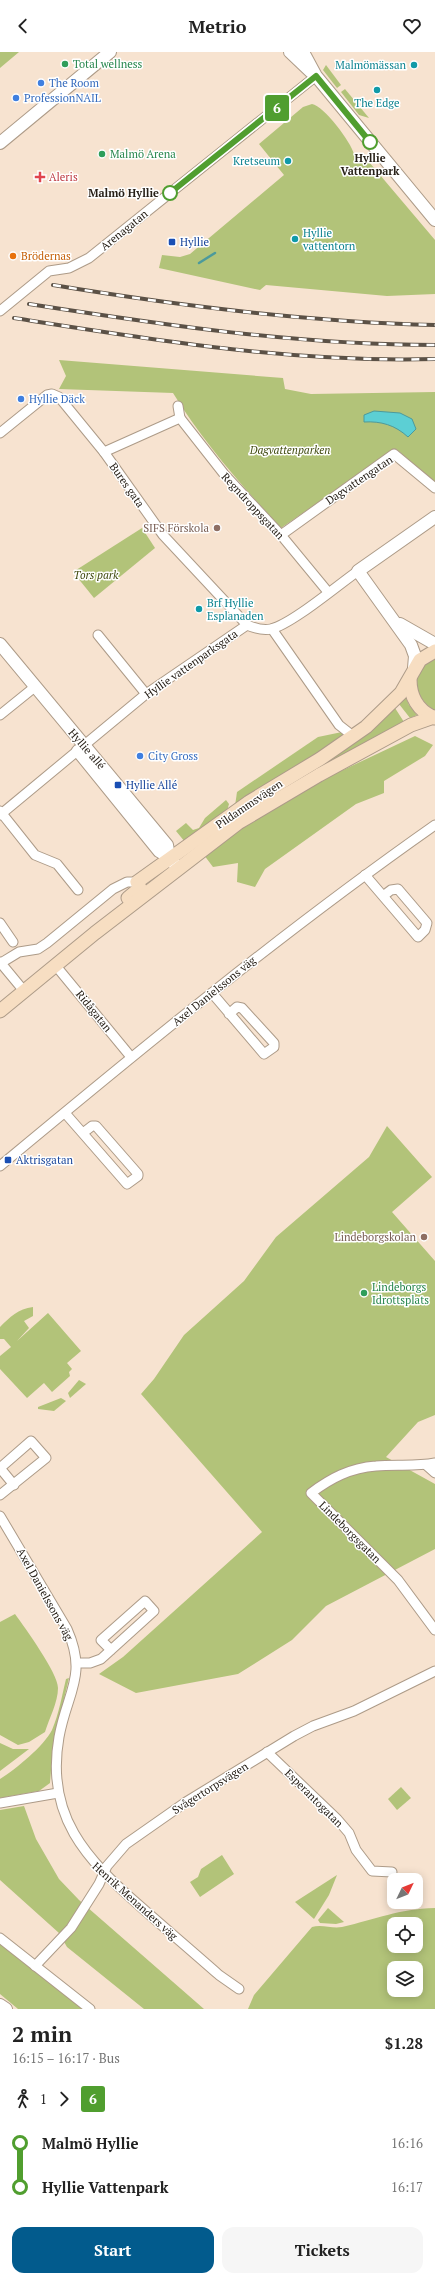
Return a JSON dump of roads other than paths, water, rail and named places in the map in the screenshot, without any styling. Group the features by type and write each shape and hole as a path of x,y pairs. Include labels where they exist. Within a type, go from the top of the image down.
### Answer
{"main road":[{"name":"Pildammsvägen","path":"95,933 140,888 137,882 169,857 268,789 320,760 384,712 412,674 420,660 435,651"},
{"name":"Pildammsvägen","path":"412,674 412,695 415,703 426,714 434,718"},
{"name":"Pildammsvägen","path":"0,1011 95,933 238,823 276,798 411,725 434,718"}],"street":[{"path":"3,139 110,52"},
{"path":"290,52 316,76 435,220"},
{"path":"303,52 316,76"},
{"name":"Arenagatan","path":"0,311 49,271 69,268 89,258 316,76"},
{"name":"Bures gata","path":"0,433 47,395 52,394 59,397 104,452 163,535 246,625"},
{"name":"Regndroppsgatan","path":"178,406 180,418 224,474 281,535 328,592"},
{"path":"104,452 180,418"},
{"name":"Dagvattengatan","path":"281,535 394,454 435,488"},
{"path":"353,736 339,725 272,629 328,592 435,517"},
{"path":"358,571 411,644 415,656 412,674"},
{"path":"395,620 435,644"},
{"name":"Hyllie vattenparksgata","path":"1,813 146,694 246,625 258,629 272,629"},
{"path":"98,635 146,694"},
{"name":"Hyllie allé","path":"0,644 81,748"},
{"name":"Hyllie allé","path":"0,652 81,748 167,845 169,857 178,869"},
{"path":"0,715 31,690"},
{"path":"1,813 35,855 57,864 78,890"},
{"name":"Axel Danielssons väg","path":"0,1166 131,1057 276,942 434,828"},
{"path":"366,876 383,896 418,937 425,930 426,923 398,889 391,890 383,896"},
{"path":"24,992 0,963 18,952 38,949 113,889 127,882 137,882"},
{"path":"0,922 13,942"},
{"name":"Ridågatan","path":"56,966 131,1057"},
{"path":"212,992 229,1014 264,1054 274,1047 274,1044 242,1008 237,1007 229,1014"},
{"path":"65,1113 127,1184 138,1176 138,1174 96,1126 92,1126 83,1133"},
{"path":"0,1495 14,1485 46,1458 31,1441 0,1468 14,1485"},
{"name":"Lindeborgsgatan","path":"435,1473 431,1464 357,1468 331,1478 311,1494 398,1580 435,1630"},
{"name":"Axel Danielssons väg","path":"0,1516 67,1629 75,1646 77,1663 73,1692 64,1715 57,1749 58,1792"},
{"path":"77,1663 97,1661 110,1650 154,1612 145,1601 102,1640 110,1650"},
{"name":"Svågertorpsvägen","path":"35,1966 75,1923 99,1884 102,1874 115,1856 138,1835 267,1752 313,1726 354,1711 435,1671"},
{"name":"Esperantogatan","path":"267,1752 337,1819 349,1833 356,1850 372,1871 392,1872"},
{"path":"0,1803 58,1792"},
{"name":"Henrik Menanders väg","path":"58,1792 67,1819 79,1843 102,1874 219,1975 239,1989"},
{"path":"0,1938 90,2009"},
{"path":"0,2005 5,2009"}],"water":[{"path":"374,411 400,413 412,419 416,429 408,437 398,429 388,425 376,422 364,422 364,415"}],"waterway":[{"path":"199,263 215,253"}],"railway":[{"path":"53,285 148,300 243,312 291,317 435,325"},
{"path":"29,304 181,326 282,338 333,342 435,345"},
{"path":"14,318 171,342 276,354 382,359 435,359"}],"place":[{"name":"Total wellness","path":"65,64"},
{"name":"Malmömässan","path":"414,65"},
{"name":"The Room","path":"41,83"},
{"name":"The Edge","path":"377,90"},
{"name":"ProfessionNAIL","path":"16,98"},
{"name":"Hyllie Vattenpark","path":"370,142"},
{"name":"Malmö Arena","path":"102,154"},
{"name":"Kretseum","path":"288,161"},
{"name":"Aleris","path":"40,177"},
{"name":"Malmö Hyllie","path":"170,193"},
{"name":"Hyllie vattentorn","path":"295,239"},
{"name":"Hyllie","path":"172,242"},
{"name":"Brödernas","path":"13,256"},
{"name":"Hyllie Däck","path":"21,399"},
{"name":"SIFS Förskola","path":"217,528"},
{"name":"Brf Hyllie Esplanaden","path":"199,609"},
{"name":"City Gross","path":"140,756"},
{"name":"Hyllie Allé","path":"118,785"},
{"name":"Aktrisgatan","path":"8,1160"},
{"name":"Lindeborgskolan","path":"424,1237"},
{"name":"Lindeborgs Idrottsplats","path":"364,1293"}],"park label":[{"name":"Dagvattenparken","path":"290,450"},
{"name":"Tors park","path":"96,575"}]}
